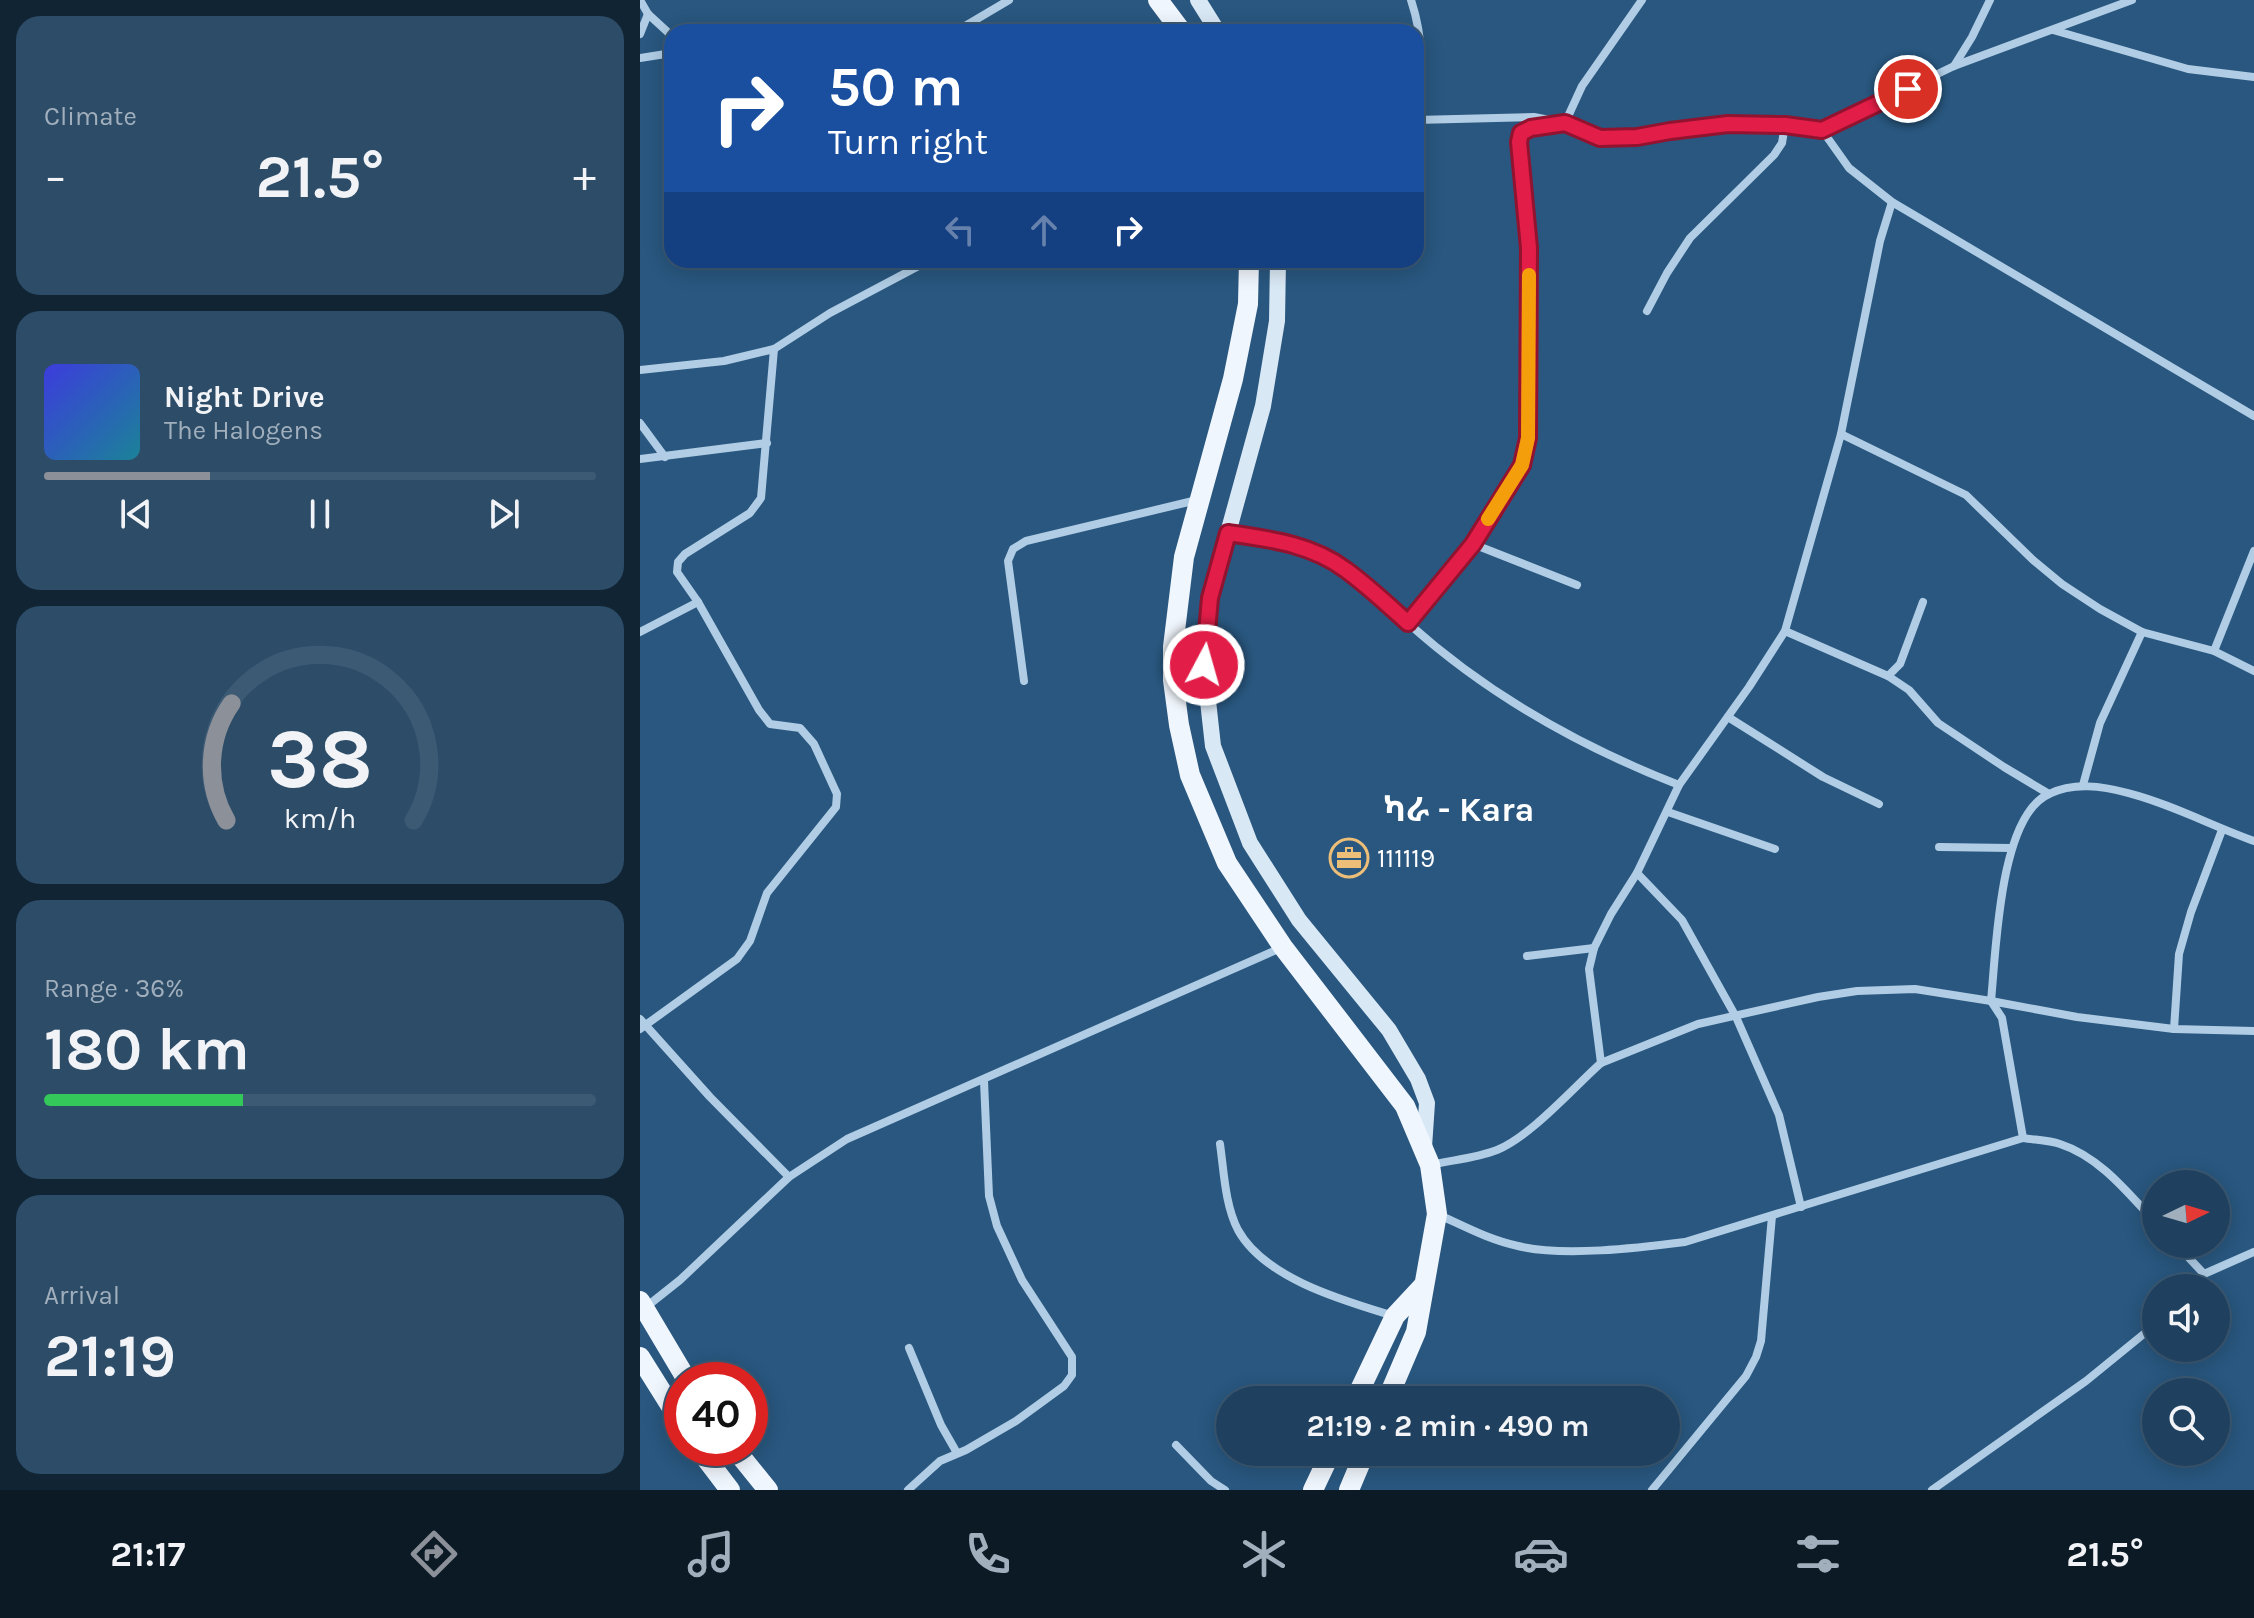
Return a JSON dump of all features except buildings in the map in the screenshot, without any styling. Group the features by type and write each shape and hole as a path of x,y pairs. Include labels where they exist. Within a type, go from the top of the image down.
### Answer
{"main road":[{"path":"1158,0 1176,24"},
{"path":"1249,268 1248,304 1233,379 1184,557 1173,647 1173,680 1190,775 1227,863 1283,947 1405,1106 1427,1156 1436,1187 1437,1214 1416,1332 1393,1386"},
{"path":"1362,1386 1395,1316 1422,1287"},
{"path":"642,1305 676,1362"},
{"path":"640,1357 664,1395"},
{"path":"712,1466 730,1490"},
{"path":"749,1466 768,1490"},
{"path":"1313,1490 1324,1466"},
{"path":"1349,1490 1359,1466"}],"street":[{"path":"640,0 648,14 664,29"},
{"path":"968,24 1009,0"},
{"path":"1198,0 1213,24"},
{"path":"1411,0 1417,24"},
{"path":"1565,123 1582,86 1642,0"},
{"path":"1424,118 1534,117 1565,123 1600,138 1637,137 1728,124 1785,125 1822,130 1954,66 2132,0"},
{"path":"1954,66 1988,1"},
{"path":"640,34 648,14"},
{"path":"2052,30 2188,69 2254,77"},
{"path":"640,58 664,54"},
{"path":"1408,623 1473,544 1522,465 1528,438 1529,248 1519,142 1521,133 1531,128 1565,123"},
{"path":"1647,311 1690,238 1774,155 1782,143 1785,125"},
{"path":"1822,130 1849,168 1892,202 2254,416"},
{"path":"1601,1063 1589,969 1594,948 1637,873 1679,785 1785,631 1841,434 1880,241 1892,202"},
{"path":"640,370 724,361 774,349 830,313 915,268"},
{"path":"1278,268 1277,321 1263,406 1210,598 1204,665 1213,746 1250,843 1299,920 1389,1030 1418,1079 1427,1103 1427,1156 1495,1151 1533,1125 1601,1063 1698,1024 1857,991 1915,989 2077,1017 2174,1029 2254,1031"},
{"path":"774,349 767,443 758,506 685,554 678,562 677,572 770,724 800,728 814,744 837,794 836,807 767,893 750,941 737,959 641,1025 789,1177"},
{"path":"640,423 665,457"},
{"path":"1841,434 1966,495 2062,584 2142,632 2214,651 2254,671"},
{"path":"640,459 767,443"},
{"path":"1024,681 1008,561 1013,549 1026,541 1201,499"},
{"path":"1228,533 1292,544 1327,558 1346,569 1439,651 1477,679 1530,712 1635,768 1679,785"},
{"path":"1473,544 1577,585"},
{"path":"2214,651 2254,551"},
{"path":"640,632 698,602"},
{"path":"1888,676 1900,664 1923,602"},
{"path":"1785,631 1888,676 1909,690 1938,723 2049,794"},
{"path":"2083,785 2100,723 2142,632"},
{"path":"1728,717 1823,777 1879,804"},
{"path":"2023,1138 2002,1018 1991,1001 2000,910 2011,848 2025,817 2036,803 2049,794 2083,785 2126,792 2164,804 2254,841"},
{"path":"1668,812 1775,849"},
{"path":"2174,1029 2179,954 2191,912 2222,830"},
{"path":"1939,847 2011,848"},
{"path":"1637,873 1682,920 1736,1017 1779,1115 1801,1207"},
{"path":"642,1305 680,1280 789,1177 847,1139 1283,947"},
{"path":"1527,956 1594,948"},
{"path":"908,1490 940,1461 1016,1421 1064,1386 1072,1375 1072,1357 1022,1280 997,1226 989,1196 984,1081"},
{"path":"1437,1214 1494,1240 1522,1247 1631,1249 1685,1242 2023,1138 2058,1143 2082,1153 2121,1185 2142,1208"},
{"path":"1220,1144 1230,1209 1238,1230 1252,1249 1285,1273 1330,1297 1395,1316"},
{"path":"1652,1490 1746,1376 1756,1357 1761,1341 1772,1216"},
{"path":"2189,1258 2204,1274 2254,1252"},
{"path":"1932,1490 2086,1381 2142,1335"},
{"path":"909,1348 941,1425 957,1453"},
{"path":"1176,1445 1211,1481 1225,1490"}],"slow traffic":[{"path":"1488,519 1522,465 1528,438 1529,275"}],"place":[{"name":"111119","path":"1349,858"}],"district":[{"name":"ካራ - Kara","path":"1459,809"}],"route":[{"path":"1204,665 1210,598 1228,533 1303,547 1327,558 1346,569 1408,623 1473,544 1522,465 1528,438 1530,363 1529,248 1519,142 1521,133 1531,128 1565,123 1600,138 1637,137 1728,124 1785,125 1822,130 1908,89"}]}
